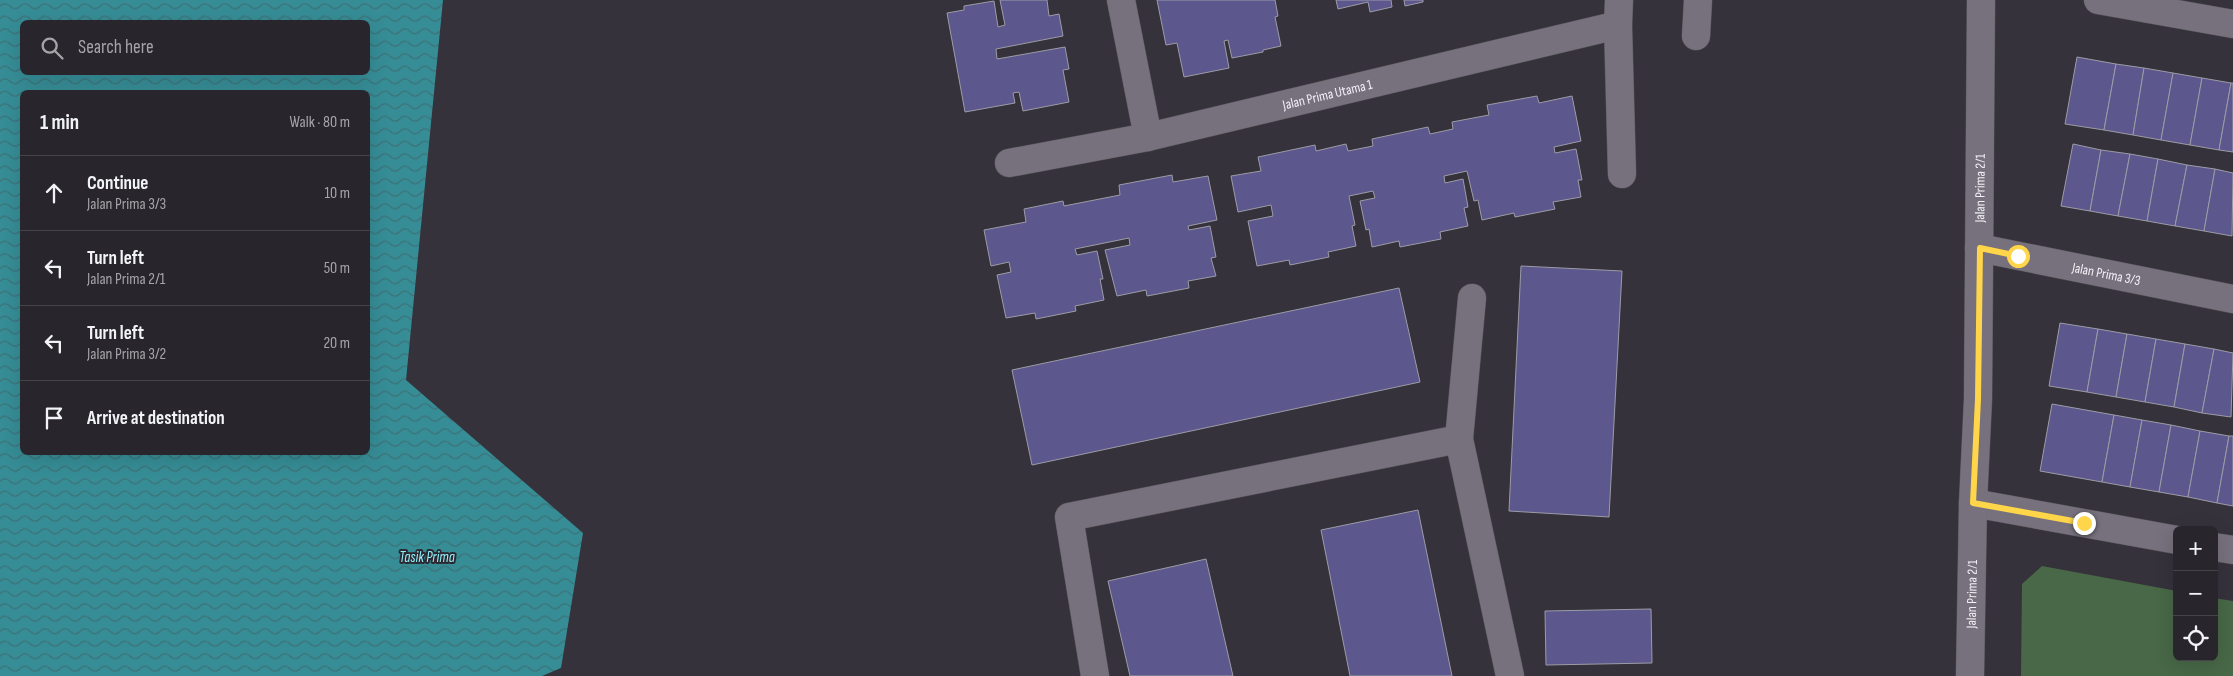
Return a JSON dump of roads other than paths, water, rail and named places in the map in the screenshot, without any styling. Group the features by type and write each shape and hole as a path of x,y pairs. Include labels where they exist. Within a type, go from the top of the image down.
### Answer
{"street":[{"path":"1121,0 1148,137"},
{"path":"1696,36 1698,0"},
{"name":"Jalan Prima 2/1","path":"1970,676 1973,503 1978,399 1981,0"},
{"path":"2098,0 2233,24"},
{"path":"1618,13 1622,174"},
{"name":"Jalan Prima Utama 1","path":"1009,163 1148,137 1618,13"},
{"name":"Jalan Prima 3/3","path":"1980,248 2233,299"},
{"path":"1472,298 1459,439 1510,676"},
{"path":"1095,676 1069,517 1459,439"},
{"path":"1973,503 2173,539"},
{"path":"2218,547 2233,550"}],"water":[{"name":"Tasik Prima","path":"0,0 443,0 406,380 583,533 561,668 542,676 0,676"}]}
